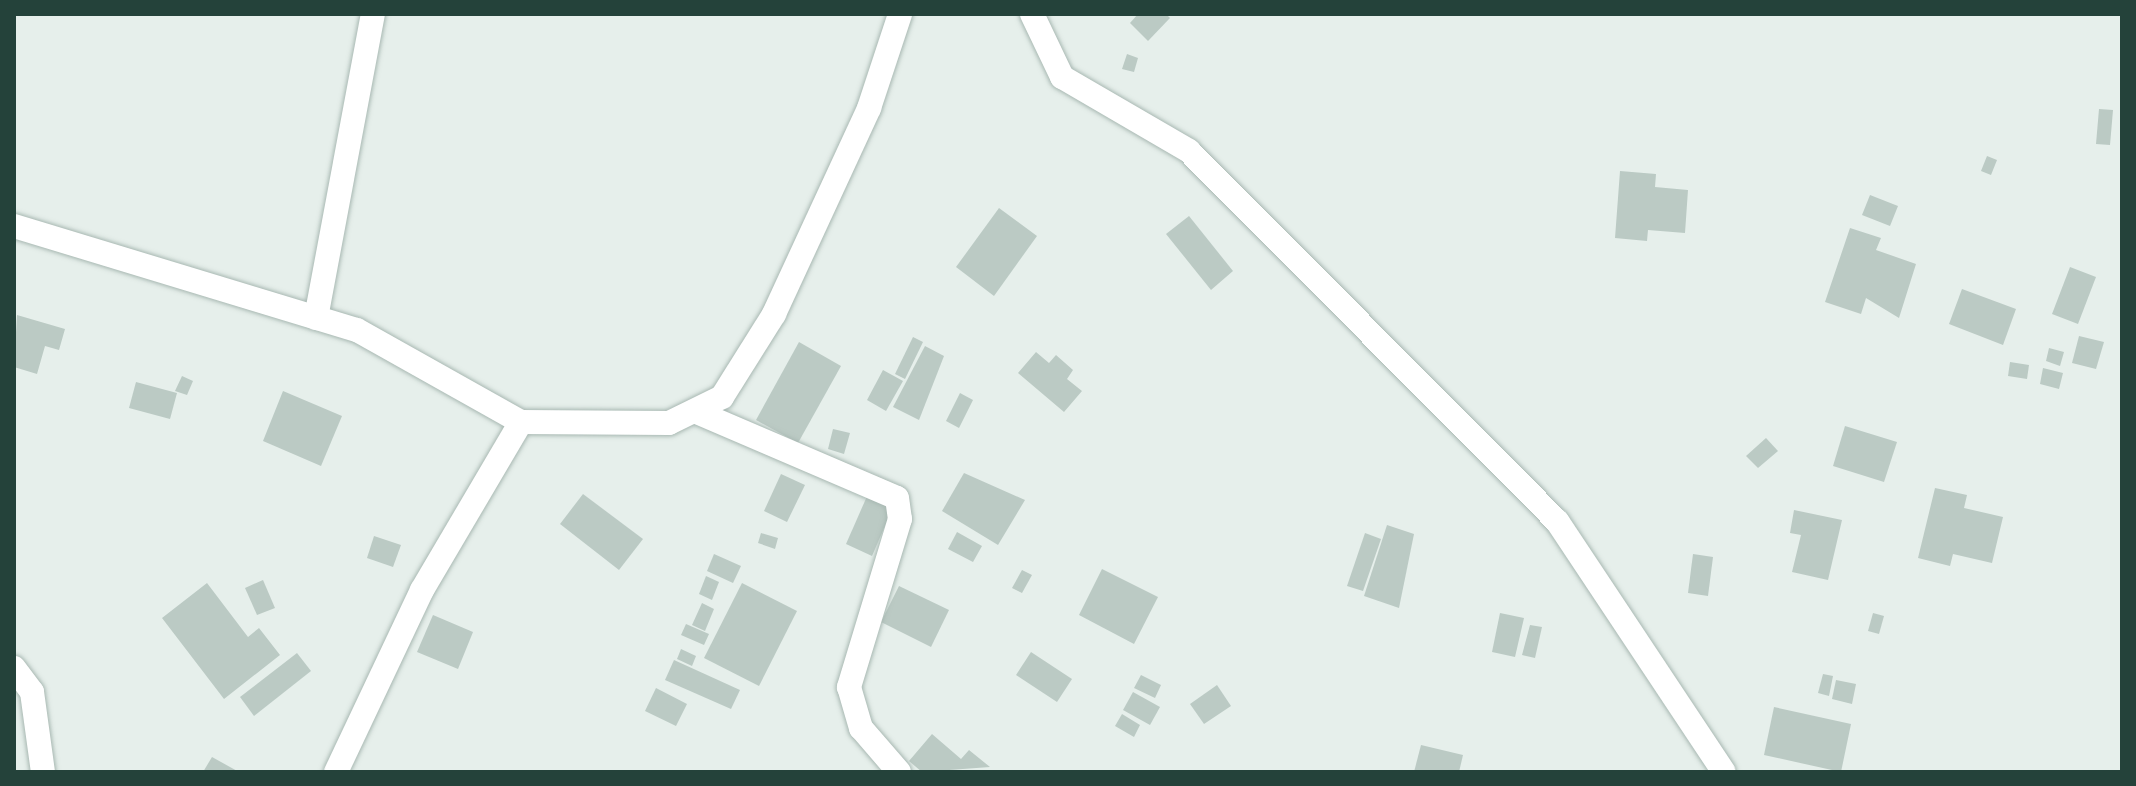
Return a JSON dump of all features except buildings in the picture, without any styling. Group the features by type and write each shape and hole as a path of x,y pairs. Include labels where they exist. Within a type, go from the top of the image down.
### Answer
{"street":[{"path":"316,318 373,14"},
{"path":"14,226 381,340 521,422 644,426 699,413 732,385 774,314 869,108 900,14"},
{"path":"1032,14 1062,77 1189,151 1557,521 1724,772"},
{"path":"699,413 897,498 900,519 849,687 861,728 899,772"},
{"path":"336,772 422,590 521,422"},
{"path":"14,668 32,692 43,772"}]}
